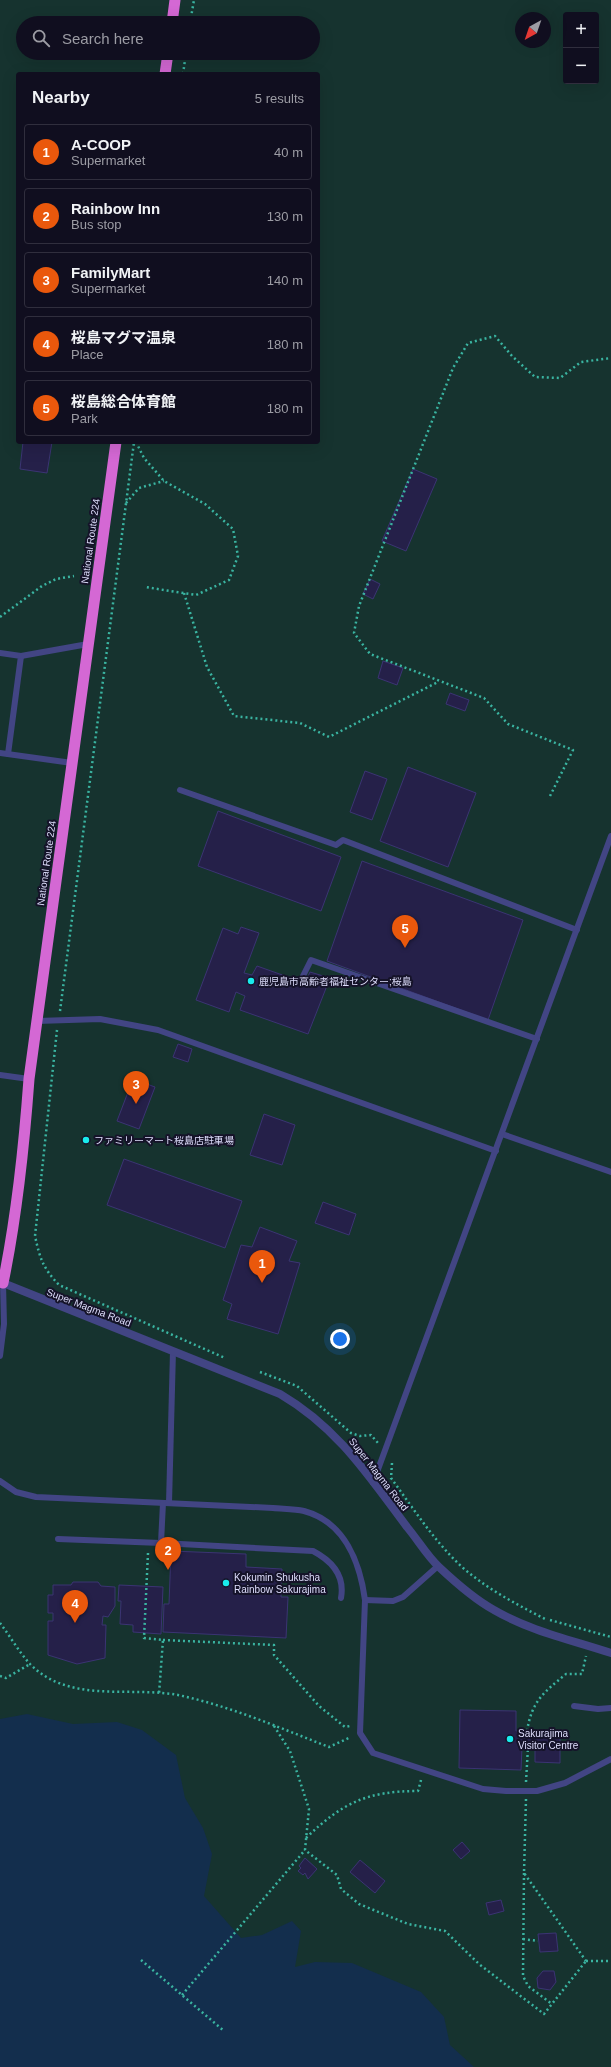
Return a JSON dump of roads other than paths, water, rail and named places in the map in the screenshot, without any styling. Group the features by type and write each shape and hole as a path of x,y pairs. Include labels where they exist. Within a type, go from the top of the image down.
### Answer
{"highway":[{"path":"173,16 175,0"},
{"path":"165,72 167,60"},
{"name":"National Route 224","path":"2,1282 12,1241 22,1168 29,1079 116,444"}],"street":[{"name":"Super Magma Road","path":"2,1282 280,1394 303,1407 353,1454 373,1483 438,1566 465,1590 494,1610 525,1626 611,1652"}],"lane":[{"path":"0,653 22,656 88,644"},
{"path":"8,754 22,656"},
{"path":"0,753 72,763"},
{"path":"180,790 336,845 343,840 577,930"},
{"path":"373,1483 611,836"},
{"path":"303,976 311,960 537,1039"},
{"path":"37,1021 100,1019 158,1030 496,1151"},
{"path":"0,1075 29,1079"},
{"path":"502,1134 611,1172"},
{"path":"0,1356 4,1324 2,1282"},
{"path":"162,1543 166,1503 173,1351"},
{"path":"0,1481 16,1492 36,1497 273,1508 304,1511 326,1522 345,1540 355,1557 362,1579 365,1600 360,1733 373,1753 483,1789 526,1791 537,1791 565,1783 611,1759"},
{"path":"58,1539 148,1542 313,1551 332,1564 340,1576 343,1588 341,1598"},
{"path":"365,1600 393,1601 403,1597 438,1566"},
{"path":"574,1706 598,1709 611,1708"}],"water":[{"path":"27,1714 73,1724 117,1722 142,1730 176,1755 185,1798 203,1828 212,1854 204,1896 241,1938 262,1935 292,1921 301,1931 295,1967 315,1962 352,1963 421,1992 444,2017 450,2045 474,2067 0,2067 0,1719"}],"place":[{"name":"桜島総合体育館","path":"405,948"},
{"name":"鹿児島市高齢者福祉センター;桜島","path":"251,981"},
{"name":"FamilyMart","path":"136,1104"},
{"name":"ファミリーマート桜島店駐車場","path":"86,1140"},
{"name":"A-COOP","path":"262,1283"},
{"name":"Rainbow Inn","path":"168,1570"},
{"name":"Kokumin Shukusha Rainbow Sakurajima","path":"226,1583"},
{"name":"桜島マグマ温泉","path":"75,1623"},
{"name":"Sakurajima Visitor Centre","path":"510,1739"}]}
